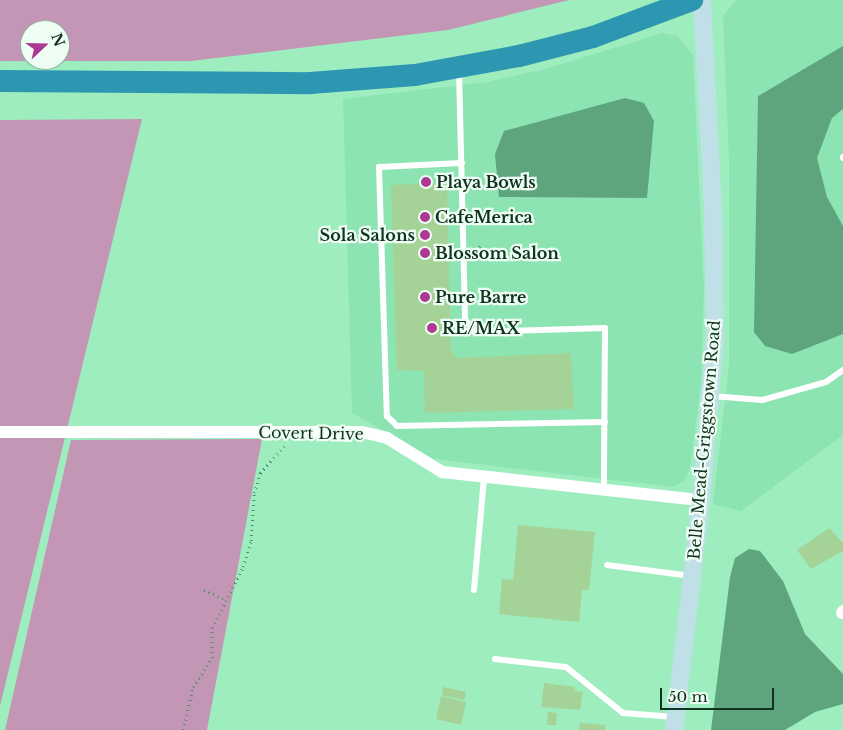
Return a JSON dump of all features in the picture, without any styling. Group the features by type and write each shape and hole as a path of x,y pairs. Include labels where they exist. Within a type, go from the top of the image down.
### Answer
{"highway":[{"path":"0,81 310,83 370,80 459,67 592,37 692,0"}],"street":[{"name":"Belle Mead-Griggstown Road","path":"675,724 712,396 716,277 702,0"},
{"name":"Covert Drive","path":"0,432 286,430 362,432 387,438 442,472 701,500"}],"lane":[{"path":"459,67 465,319 474,332 605,328 604,490"},
{"path":"462,163 379,167 387,416 397,426 605,422"},
{"path":"712,396 762,400 826,382 843,370"},
{"path":"387,438 397,426"},
{"path":"474,590 484,477"},
{"path":"607,565 692,576"},
{"path":"495,659 566,667 623,713 675,724"}],"path":[{"path":"183,730 193,687 212,658 212,628 251,541 254,493 260,473 285,445"},
{"path":"204,590 226,600"}],"shaded area":[{"path":"0,0 569,0 448,30 191,61 70,61 70,20 20,20 20,61 0,61"},
{"path":"736,0 843,0 843,435 741,511 713,504 729,366 729,161 723,16"},
{"path":"663,33 677,36 693,55 704,290 701,385 690,469 684,480 674,487 434,459 352,413 343,99 486,82 545,69"},
{"path":"843,46 843,109 832,118 817,158 827,197 843,226 843,334 792,354 765,346 754,332 758,96"},
{"path":"625,98 644,103 654,121 647,198 499,197 495,154 504,131"},
{"path":"142,119 0,706 0,120"},
{"path":"262,439 207,730 5,730 71,440"},
{"path":"749,549 760,551 783,581 805,634 843,674 843,704 815,712 785,730 711,730 730,577 735,558"}],"building":[{"path":"447,183 451,350 457,358 571,353 574,409 425,413 424,371 397,370 391,185"},
{"path":"518,525 595,532 589,590 582,590 579,622 499,614 502,579 513,580"},
{"path":"829,528 843,543 843,551 811,569 797,550"},
{"path":"544,683 575,687 574,691 583,692 580,710 541,707"},
{"path":"443,687 466,692 464,700 442,695"},
{"path":"441,696 466,702 461,725 436,719"},
{"path":"548,712 557,713 556,725 547,725"},
{"path":"580,723 605,725 605,730 579,730"}],"place":[{"name":"Playa Bowls","path":"426,182"},
{"name":"CafeMerica","path":"425,217"},
{"name":"Sola Salons","path":"425,235"},
{"name":"Blossom Salon","path":"425,253"},
{"name":"Pure Barre","path":"425,297"},
{"name":"RE/MAX","path":"432,328"}]}
